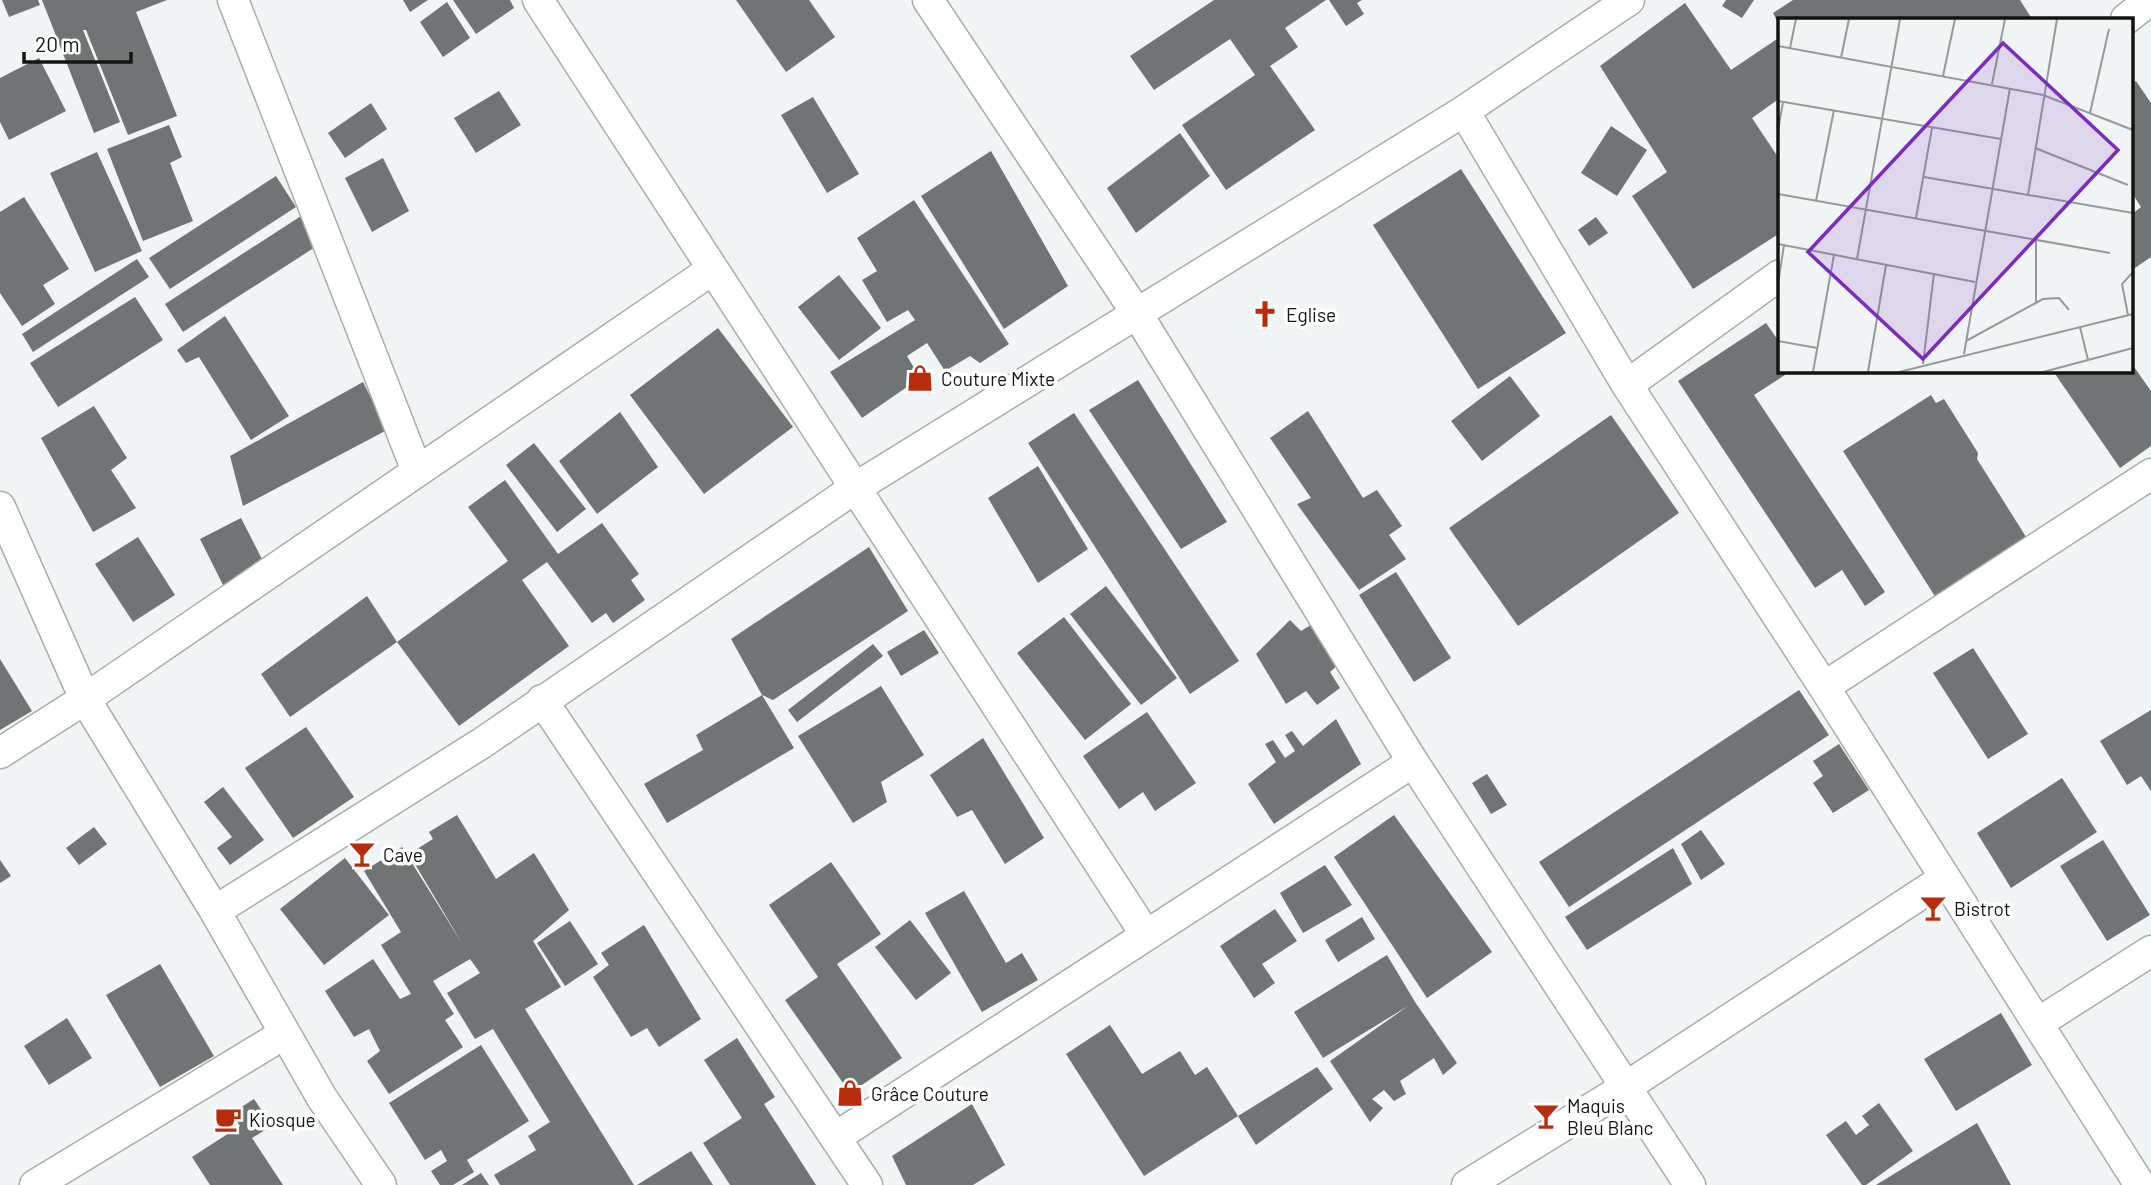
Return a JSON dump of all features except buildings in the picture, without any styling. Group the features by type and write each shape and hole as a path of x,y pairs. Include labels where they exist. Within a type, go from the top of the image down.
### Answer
{"street":[{"path":"233,0 417,471"},
{"path":"538,0 1146,934"},
{"path":"928,0 1136,312 1413,762 1690,1185"},
{"path":"215,911 433,775 855,488 1464,111 1629,0"},
{"path":"2127,18 2150,0"},
{"path":"1464,111 1627,385 1824,687 2140,1185"},
{"path":"0,752 85,699 713,269"},
{"path":"1627,385 1778,276"},
{"path":"1824,687 2151,474"},
{"path":"0,507 85,699 215,911 284,1034 381,1185"},
{"path":"542,700 867,1185"},
{"path":"836,1137 1413,762"},
{"path":"1467,1185 1626,1087 1945,878"},
{"path":"2038,1023 2151,951"},
{"path":"34,1185 284,1034"}],"place":[{"name":"Eglise","path":"1265,314"},
{"name":"Couture Mixte","path":"920,378"},
{"name":"Cave","path":"362,854"},
{"name":"Bistrot","path":"1933,908"},
{"name":"Grâce Couture","path":"850,1093"},
{"name":"Maquis Bleu Blanc","path":"1546,1116"},
{"name":"Kiosque","path":"228,1119"}]}
